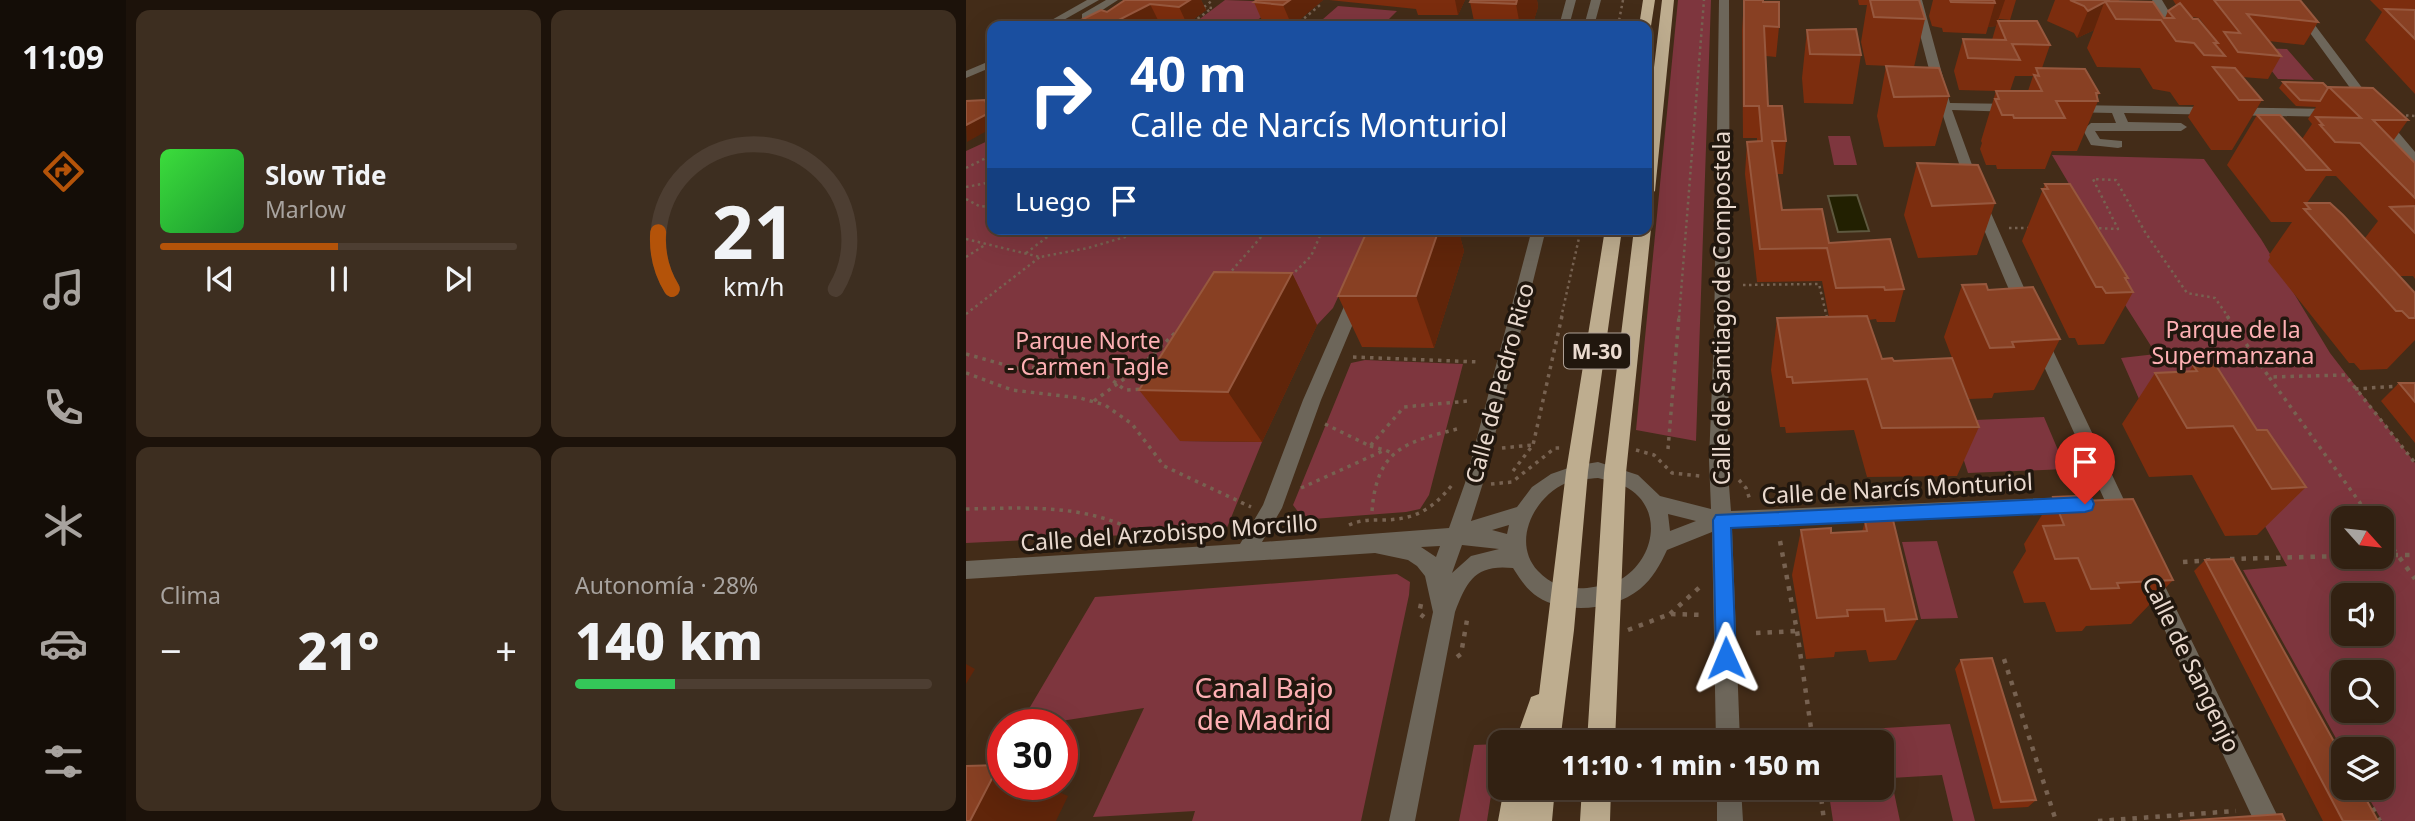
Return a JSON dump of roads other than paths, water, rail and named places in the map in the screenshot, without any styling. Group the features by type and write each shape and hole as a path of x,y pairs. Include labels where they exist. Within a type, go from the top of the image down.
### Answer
{"highway":[{"path":"1646,21 1649,0"},
{"path":"1652,146 1668,0"},
{"name":"M-30","path":"1547,730 1577,472 1613,235"},
{"name":"M-30","path":"1602,730 1615,473 1642,235"},
{"path":"1533,730 1555,666"},
{"path":"1513,821 1517,800"},
{"path":"1537,821 1540,800"},
{"path":"1595,821 1596,800"}],"street":[{"path":"1054,21 1094,0"},
{"path":"1076,21 1113,0"},
{"path":"1565,21 1571,0"},
{"path":"1590,21 1596,0"},
{"name":"Calle de Santiago de Compostela","path":"1724,0 1723,337 1718,460 1728,730"},
{"name":"Calle de Sangenjo","path":"1917,0 1945,106 1989,228 2099,504 2136,546 2267,821"},
{"path":"2157,0 2184,43"},
{"path":"2291,0 2376,114 2415,160"},
{"path":"966,64 987,54"},
{"path":"966,75 987,65"},
{"path":"1945,106 2024,108"},
{"path":"2063,109 2230,106 2376,114"},
{"path":"2230,106 2246,128"},
{"path":"2116,110 2124,126"},
{"path":"2118,144 2095,142 2089,131 2091,127 2181,127"},
{"name":"Calle de Pedro Rico","path":"1443,615 1430,593 1456,536 1474,483 1537,235"},
{"path":"1246,552 1272,508 1312,400 1365,278"},
{"path":"1598,470 1615,473 1634,481 1657,503 1661,543 1651,565 1633,583 1609,595 1586,599 1563,597 1542,588 1518,553 1520,514 1534,495 1553,481 1577,472 1598,470"},
{"name":"Calle de Narcís Monturiol","path":"1657,503 1722,520 2099,504"},
{"path":"1456,536 1486,523 1520,514"},
{"name":"Calle de Narcís Monturiol","path":"1661,543 1722,520"},
{"name":"Calle del Arzobispo Morcillo","path":"966,570 1375,544 1387,539 1456,536 1490,538 1518,553"},
{"name":"Calle del Arzobispo Morcillo","path":"1375,544 1427,560 1436,571 1430,593"},
{"name":"Calle de Pedro Rico","path":"1402,821 1443,615 1455,586 1469,566 1518,553"},
{"path":"1729,800 1730,821"}],"park label":[{"name":"Parque de la Supermanzana","path":"2233,342"},
{"name":"Parque Norte - Carmen Tagle","path":"1088,353"},
{"name":"Canal Bajo de Madrid","path":"1264,703"}]}
